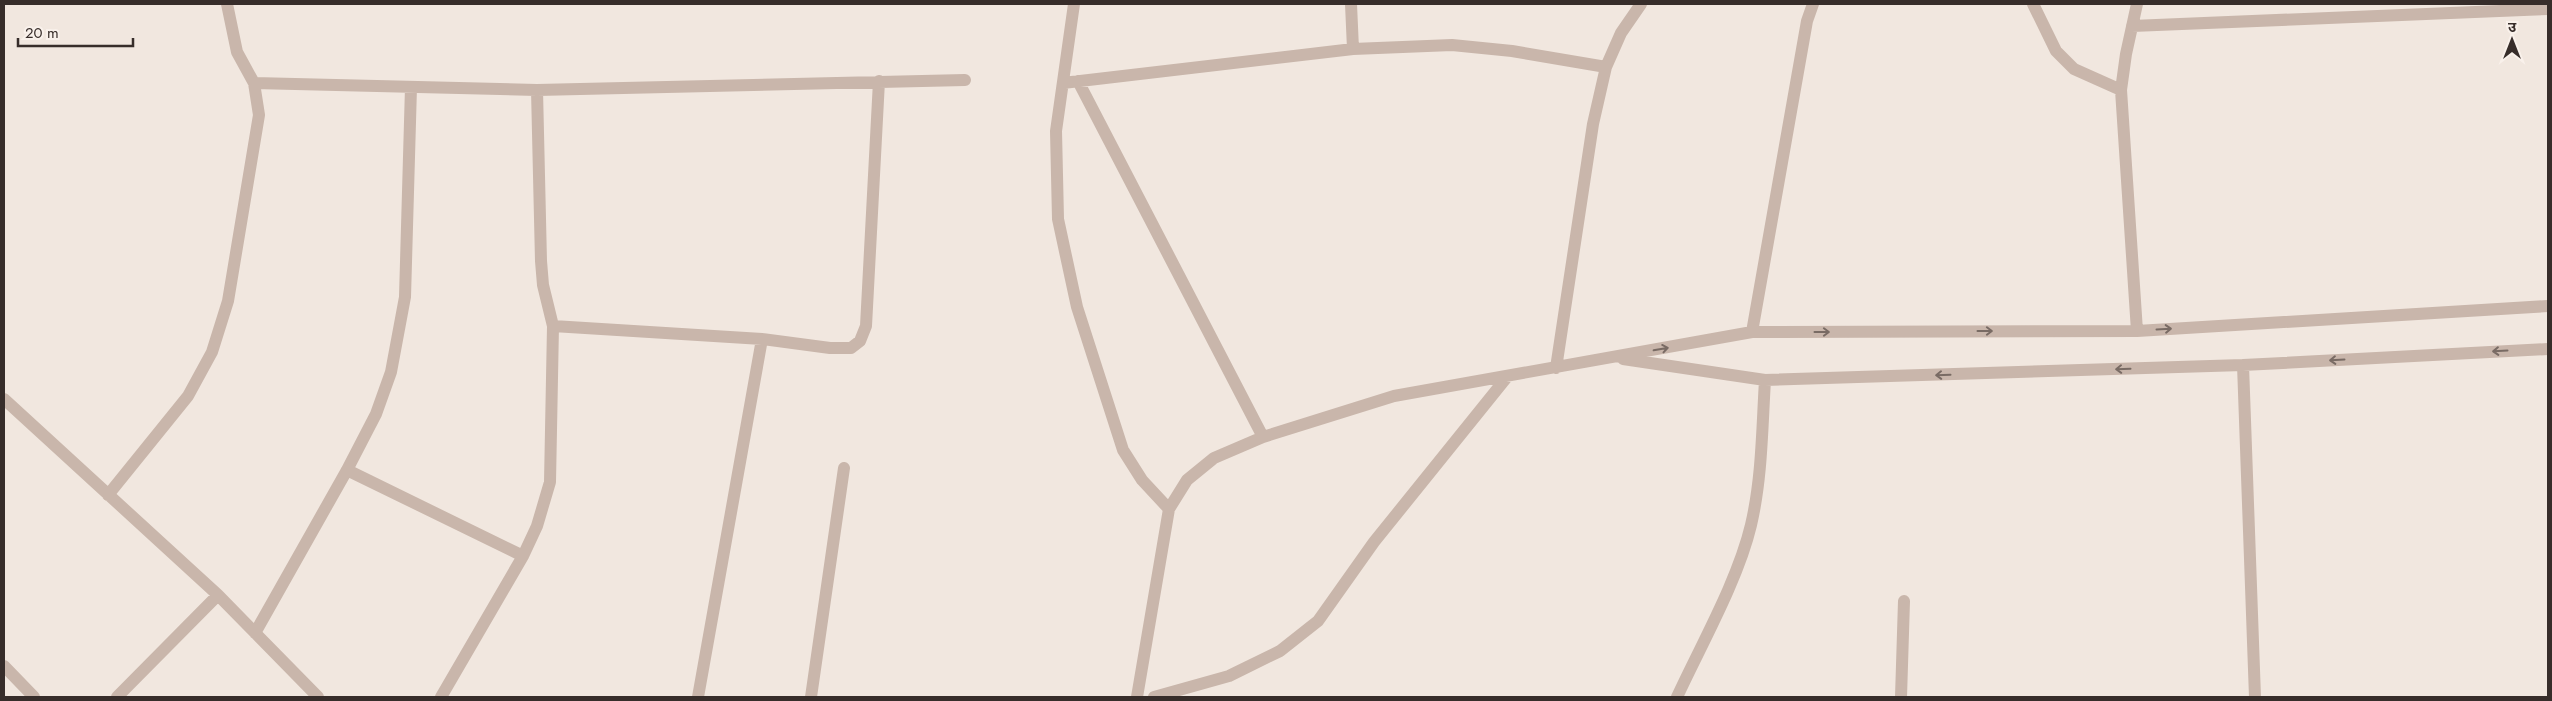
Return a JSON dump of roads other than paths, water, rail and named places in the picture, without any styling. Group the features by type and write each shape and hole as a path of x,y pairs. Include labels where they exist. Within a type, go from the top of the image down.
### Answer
{"street":[{"path":"108,495 188,396 212,352 228,301 259,115 254,83 237,52 228,4"},
{"path":"1074,4 1056,131 1058,219 1076,307 1123,450 1142,480 1169,508"},
{"path":"1351,4 1353,49"},
{"path":"1556,368 1593,124 1606,67 1621,33 1641,4"},
{"path":"1752,332 1807,21 1813,4"},
{"path":"2033,4 2056,51 2074,69 2121,90"},
{"path":"2137,4 2121,90 2137,330"},
{"path":"2132,26 2548,9"},
{"path":"1063,83 1353,49 1452,45 1512,51 1606,67"},
{"path":"254,83 537,90 965,80"},
{"path":"1078,81 1263,437"},
{"path":"553,326 762,340 830,348 851,348 860,341 866,326 879,82"},
{"path":"255,633 347,470 376,414 391,372 405,297 410,87"},
{"path":"441,697 523,556 537,526 550,482 553,326 543,285 541,261 537,90"},
{"path":"1136,697 1169,508 1187,480 1214,458 1263,437 1394,396 1752,332 2137,330 2548,306"},
{"path":"698,697 762,340"},
{"path":"1613,357 1765,380 2243,365 2548,349"},
{"path":"2243,365 2255,697"},
{"path":"1154,697 1229,676 1280,651 1318,620 1374,542 1507,377"},
{"path":"1677,697 1736,571 1750,527 1758,487 1765,380"},
{"path":"4,399 218,595 318,697"},
{"path":"811,697 844,468"},
{"path":"347,470 523,556"},
{"path":"117,697 218,595"},
{"path":"1901,697 1904,601"},
{"path":"4,666 34,697"}]}
